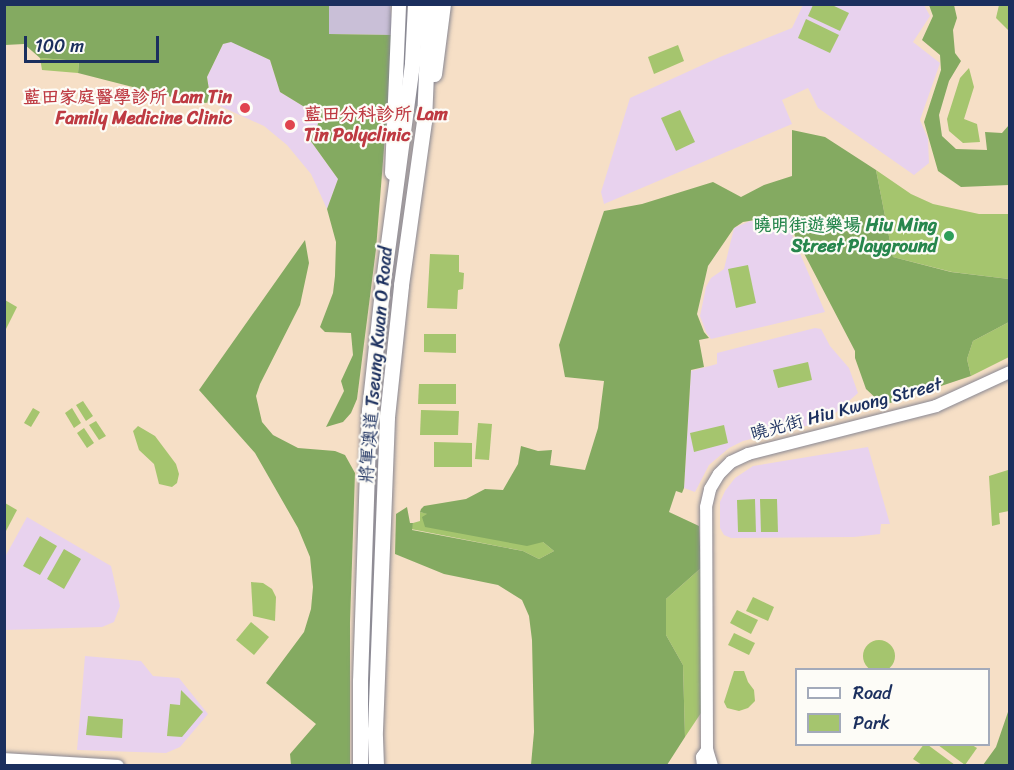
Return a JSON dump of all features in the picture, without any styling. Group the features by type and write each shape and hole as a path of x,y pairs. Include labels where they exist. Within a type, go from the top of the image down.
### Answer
{"highway":[{"name":"將軍澳道 Tseung Kwan O Road","path":"360,765 360,681 369,410 392,207 413,52 415,4"},
{"name":"將軍澳道 Tseung Kwan O Road","path":"376,765 375,730 387,417 401,285 424,121 429,4"},
{"path":"424,121 439,51 443,4"}],"main road":[{"name":"將軍澳道 Tseung Kwan O Road","path":"392,207 392,120 399,4"},
{"name":"曉光街 Hiu Kwong Street","path":"712,765 707,750 706,507 710,489 718,474 731,462 748,454 936,406 1010,372"},
{"name":"曉光街 Hiu Kwong Street","path":"703,765 702,757 707,750"},
{"path":"4,759 118,765"}],"shaded area":[{"path":"329,5 390,5 393,35 328,34"},
{"path":"803,5 924,5 930,16 913,42 940,63 920,120 928,139 929,163 914,175 818,108 808,88 782,100 792,124 604,204 601,192 630,98 720,57 792,28"},
{"name":"藍田分科診所 Lam Tin Polyclinic","path":"231,41 270,60 280,92 316,114 318,124 310,140 338,179 327,209 311,174 287,145 264,126 211,102 207,77 223,44"},
{"path":"750,221 785,225 790,230 825,312 711,339 700,316 706,287 711,278 724,269 734,228"},
{"path":"815,328 821,329 830,346 849,368 858,393 832,416 823,419 823,422 743,441 729,448 709,465 695,492 684,488 691,371 717,364 717,353"},
{"path":"868,447 890,524 881,524 880,534 854,537 731,538 724,535 720,528 720,502 735,478 753,466"},
{"path":"27,517 111,566 120,606 114,622 102,627 5,630 5,557"},
{"path":"85,656 141,661 153,676 179,678 208,714 180,747 166,753 77,750"}],"green space":[{"path":"4,5 329,5 329,34 393,35 376,249 357,399 351,413 343,422 326,427 344,391 341,381 353,355 351,333 325,332 320,327 333,293 336,242 327,209 338,179 310,140 318,124 316,114 280,92 270,60 231,42 223,44 207,77 211,102 199,104 78,73 79,61 40,58 24,44 5,45"},
{"path":"813,5 832,5 849,13 840,31 808,16"},
{"path":"929,5 954,5 957,18 953,30 955,53 961,61 949,81 939,115 942,136 956,149 987,150 985,132 1002,133 1009,125 1009,185 961,187 938,171 924,122 941,70 940,55 922,40 933,16"},
{"path":"999,5 1009,5 1009,31 996,18"},
{"path":"806,19 839,35 830,53 798,38"},
{"path":"678,45 684,61 654,74 648,57"},
{"path":"40,58 79,61 78,73 42,70"},
{"path":"969,68 974,87 964,119 977,124 980,142 963,143 949,131 947,119 960,78"},
{"path":"680,110 695,142 676,151 661,118"},
{"path":"792,130 825,137 876,170 893,257 951,272 1009,279 1009,322 973,341 967,359 971,376 887,404 881,403 866,389 855,358 855,351 784,215 743,222 734,228 708,266 697,314 709,338 699,340 704,367 691,370 684,488 682,493 676,491 669,512 699,526 701,568 666,599 666,635 683,665 685,737 667,765 531,765 534,732 532,640 529,616 522,600 498,585 444,574 395,554 396,514 407,507 410,523 413,523 412,530 523,551 539,559 554,551 543,542 527,546 425,527 422,517 427,514 420,512 424,506 466,499 485,489 503,490 518,464 521,446 538,451 552,450 550,465 585,470 598,428 604,381 565,377 559,345 604,211 642,204 713,182 741,197 764,185 792,176"},
{"name":"曉明街遊樂場 Hiu Ming Street Playground","path":"876,170 911,194 933,204 979,214 1009,214 1009,279 952,272 893,257"},
{"path":"305,240 309,263 300,305 256,396 262,422 273,435 298,448 335,451 345,455 355,473 350,623 350,765 291,765 290,754 316,724 266,683 304,632 311,609 313,587 310,557 298,528 255,453 199,390"},
{"path":"430,254 459,255 459,272 464,273 463,289 458,290 457,309 427,308"},
{"path":"748,265 756,303 736,308 728,269"},
{"path":"5,300 17,307 5,331"},
{"path":"1009,322 1009,357 971,376 967,359 973,341"},
{"path":"424,334 456,334 456,353 424,352"},
{"path":"808,362 812,380 778,388 773,370"},
{"path":"419,384 456,384 456,404 418,404"},
{"path":"83,401 93,416 86,421 76,405"},
{"path":"33,408 40,412 31,427 24,423"},
{"path":"72,408 81,423 74,428 65,413"},
{"path":"421,410 459,411 458,435 420,435"},
{"path":"96,421 106,436 99,440 89,425"},
{"path":"478,423 492,424 489,460 475,459"},
{"path":"724,425 728,443 694,452 690,433"},
{"path":"138,426 155,436 176,464 179,474 177,483 172,487 159,484 154,464 139,450 133,431"},
{"path":"84,428 94,443 87,448 77,433"},
{"path":"434,442 472,443 472,467 434,467"},
{"path":"1008,470 1009,511 999,513 1000,524 992,526 989,476"},
{"path":"755,499 756,532 738,532 737,500"},
{"path":"760,499 777,499 778,532 761,532"},
{"path":"5,503 17,510 6,531 5,530"},
{"path":"420,512 543,542 554,551 539,559 523,551 411,529 413,523 420,521"},
{"path":"40,536 57,546 40,575 23,566"},
{"path":"64,549 81,559 64,589 47,579"},
{"path":"701,568 701,713 685,737 683,665 666,635 666,599"},
{"path":"251,582 263,583 272,589 276,597 275,621 253,616"},
{"path":"753,597 774,607 768,621 746,611"},
{"path":"737,610 758,620 751,634 730,623"},
{"path":"251,622 269,637 254,655 236,640"},
{"path":"734,633 755,643 749,655 728,645"},
{"path":"873,641 885,641 894,650 894,662 889,668 869,668 864,662 864,650"},
{"path":"734,671 744,671 754,690 755,701 748,708 739,711 727,708 724,702"},
{"path":"181,690 203,712 182,737 167,736 170,704 180,705"},
{"path":"1009,709 1009,765 983,765 996,747"},
{"path":"88,716 123,719 122,738 86,735"},
{"path":"923,746 929,746 955,765 922,765 913,759"},
{"path":"939,746 974,746 977,748 965,765"}],"place":[{"name":"藍田家庭醫學診所 Lam Tin Family Medicine Clinic","path":"245,108"},
{"name":"藍田分科診所 Lam Tin Polyclinic","path":"290,125"},
{"name":"曉明街遊樂場 Hiu Ming Street Playground","path":"949,236"}]}
